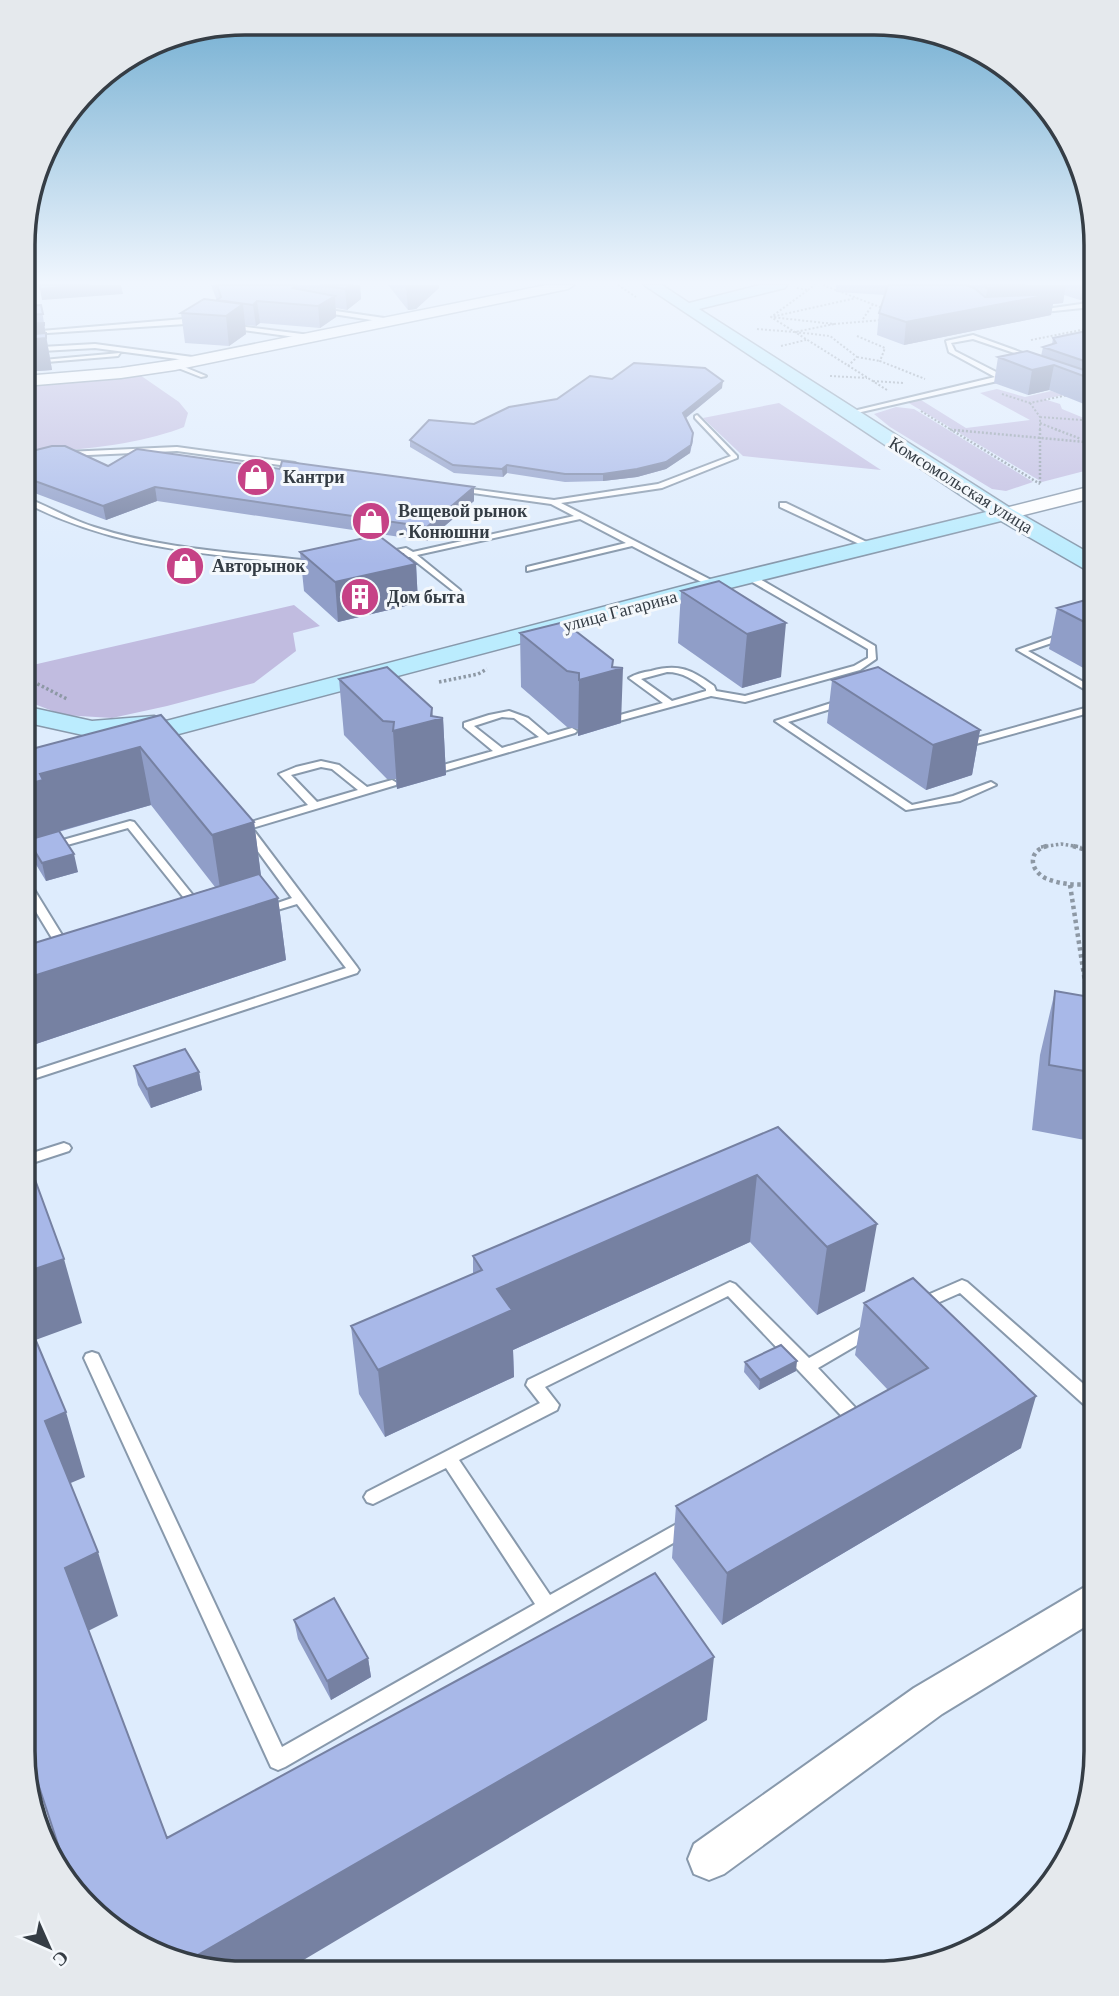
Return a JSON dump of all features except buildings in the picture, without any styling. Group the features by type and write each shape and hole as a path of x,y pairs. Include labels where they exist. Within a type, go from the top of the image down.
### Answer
{"main road":[{"name":"Комсомольская улица","path":"794,378 1004,514 1084,559"},
{"name":"улица Гагарина","path":"74,754 165,735 199,721 714,585 1004,514"},
{"path":"35,716 92,729 199,721"}],"street":[{"path":"35,380 59,378"},
{"name":"улица Гагарина","path":"1004,514 1084,494"},
{"path":"709,1859 928,1701 1084,1607"}],"lane":[{"path":"848,413 1001,378"},
{"path":"445,487 553,502 659,486 735,457 696,417"},
{"path":"53,455 177,449 309,467"},
{"path":"553,502 714,585"},
{"path":"35,505 96,533 157,545 302,562 327,560"},
{"path":"783,505 873,547"},
{"path":"372,559 413,554 582,516"},
{"path":"530,569 634,543"},
{"path":"413,554 457,592"},
{"path":"616,719 711,693 745,699 857,668 872,659 872,648 750,577"},
{"path":"1084,629 1021,650 1084,686"},
{"path":"670,704 635,678 669,668 688,671 711,688 711,693"},
{"path":"854,699 780,721 910,808 957,799 990,785"},
{"path":"953,738 964,744 1084,711"},
{"path":"500,751 467,725 505,713 522,716 546,738"},
{"path":"440,769 572,731"},
{"path":"315,806 284,774 322,762 336,765 365,791"},
{"path":"245,827 392,783"},
{"path":"35,1074 353,970 237,817"},
{"path":"35,851 130,824 204,916"},
{"path":"249,915 299,900"},
{"path":"35,901 71,959"},
{"path":"35,1156 64,1148"},
{"path":"908,1310 962,1286 1084,1394"},
{"path":"373,1497 551,1405 534,1385 730,1288 863,1427 852,1434"},
{"path":"807,1367 886,1321"},
{"path":"92,1358 278,1760 699,1520"},
{"path":"448,1457 546,1605"}],"path":[{"path":"868,378 1040,484 1040,416 1030,403 1069,394"},
{"path":"923,378 952,390"},
{"path":"1040,416 1084,420"},
{"path":"1040,423 1084,440"},
{"path":"950,429 1084,442"},
{"path":"35,683 76,704"},
{"path":"1084,849 1057,844 1037,850 1033,856 1036,869 1043,876 1070,885 1084,885"},
{"path":"1070,885 1084,980"}],"shaded area":[{"path":"84,378 144,378 179,402 188,413 184,427 149,438 82,449 35,449 35,383"},
{"path":"997,389 1025,397 1051,391 1064,395 1044,399 1060,404 1062,409 1084,418 1084,471 1042,482 907,402 921,400 966,428 1030,420 980,393"},
{"path":"779,403 881,470 743,456 703,418"},
{"path":"896,407 914,409 1033,482 1006,491 992,489 890,427 874,414"},
{"path":"294,605 320,626 293,633 296,651 254,683 112,718 63,715 35,704 35,664"}],"place":[{"name":"Кантри","path":"256,477"},
{"name":"Вещевой рынок - Конюшни","path":"371,521"},
{"name":"Авторынок","path":"185,566"},
{"name":"Дом быта","path":"360,597"}]}
